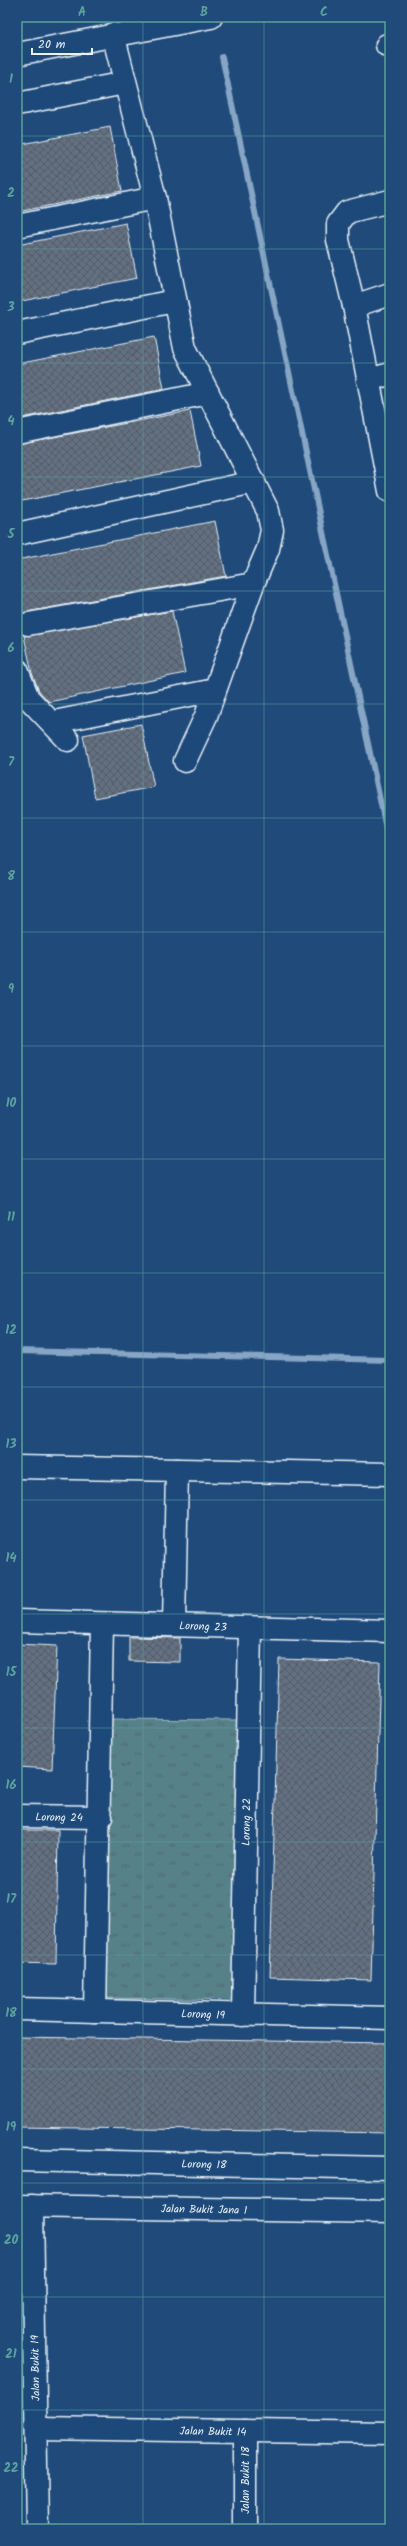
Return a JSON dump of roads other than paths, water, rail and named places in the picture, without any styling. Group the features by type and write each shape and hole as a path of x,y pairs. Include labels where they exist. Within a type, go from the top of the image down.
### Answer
{"street":[{"path":"17,54 113,34 211,17"},
{"path":"113,34 155,198 174,301 185,348 268,511 272,530 268,549 253,584 206,716 185,761"},
{"path":"17,104 125,82"},
{"path":"17,226 155,198"},
{"path":"390,201 347,212 338,224 338,240 354,306 368,380 388,467 390,491"},
{"path":"354,306 390,294"},
{"path":"17,333 174,301"},
{"path":"368,380 390,374"},
{"path":"17,432 208,393"},
{"path":"17,534 254,482"},
{"path":"28,624 253,584"},
{"path":"17,670 28,698 54,722 68,740"},
{"path":"54,722 215,690"},
{"path":"17,1467 390,1474"},
{"path":"174,1625 177,1470"},
{"name":"Lorong 23","path":"17,1621 390,1631"},
{"path":"95,2011 100,1817 102,1624"},
{"name":"Lorong 22","path":"243,2015 250,1628"},
{"name":"Lorong 24","path":"17,1816 100,1817"},
{"name":"Lorong 19","path":"17,2009 390,2018"},
{"name":"Lorong 18","path":"17,2160 390,2168"},
{"name":"Jalan Bukit Jana 1","path":"24,2206 390,2212"},
{"name":"Jalan Bukit 19","path":"24,2206 36,2428 37,2529"},
{"name":"Jalan Bukit 14","path":"36,2428 390,2433"},
{"name":"Jalan Bukit 18","path":"245,2431 245,2529"}],"waterway":[{"path":"222,57 390,847"},
{"path":"17,1351 390,1360"}]}
